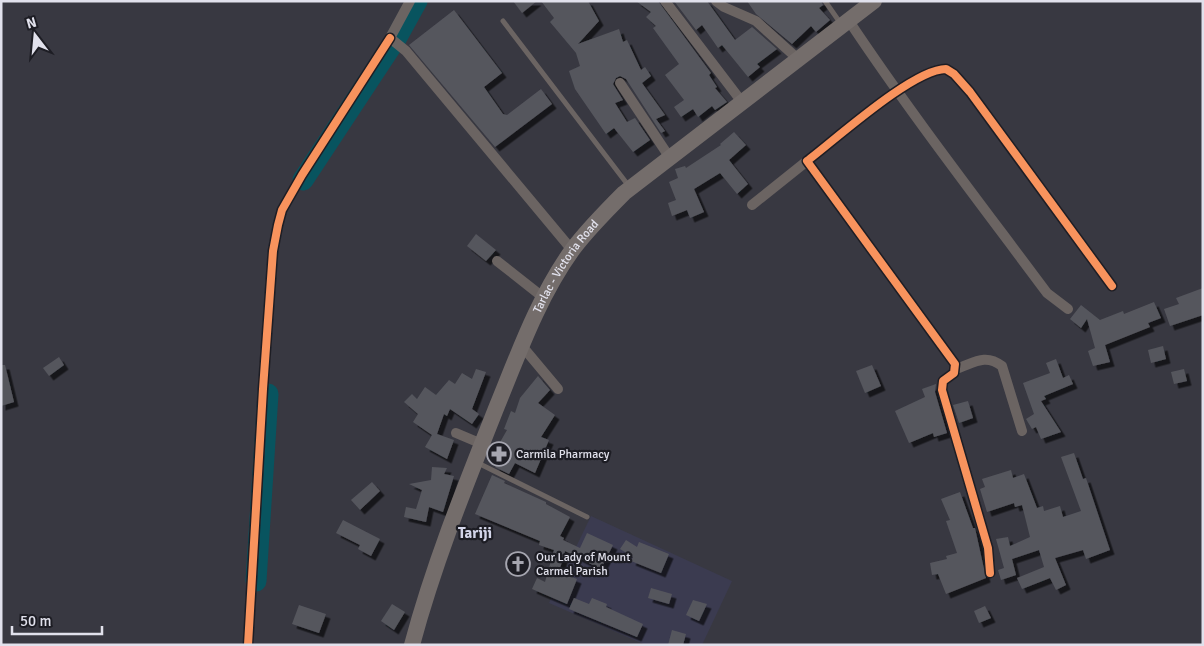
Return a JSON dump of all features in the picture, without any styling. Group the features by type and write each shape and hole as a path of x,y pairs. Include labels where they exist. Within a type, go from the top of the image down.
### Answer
{"main road":[{"name":"Tarlac - Victoria Road","path":"412,645 425,596 475,462 534,315 572,250 592,226 631,188 874,1"}],"street":[{"path":"248,645 252,612 263,389 273,250 278,225 282,210 302,175 390,39 410,1"},
{"path":"665,1 742,102"},
{"path":"716,1 724,7 756,21 798,59"},
{"path":"846,24 1047,293 1068,309"},
{"path":"390,39 406,51 572,250"},
{"path":"752,205 897,92 938,69 946,69 954,74 970,92 1112,286"},
{"path":"620,83 670,158"},
{"path":"807,161 952,358 956,369"},
{"path":"497,261 544,298"},
{"path":"522,346 558,389"},
{"path":"990,573 988,548 942,390 943,381 956,369 987,358 994,359 1002,366 1022,430"},
{"path":"456,433 482,444"}],"lane":[{"path":"825,1 846,24"},
{"path":"503,21 631,188"},
{"path":"475,462 587,517"}],"shaded area":[{"path":"591,516 732,581 702,645 646,645 549,603"}],"building":[{"path":"513,1 537,1 522,13"},
{"path":"541,1 588,1 599,21 578,44 619,29 623,42 627,40 641,70 645,67 651,76 642,83 665,115 656,119 665,131 661,133 626,79 620,76 616,78 613,84 623,100 615,103 627,122 635,118 650,140 633,152 614,128 606,134 575,89 569,71 580,66 576,53 550,22 554,18"},
{"path":"636,1 658,1 711,73 709,75 717,87 715,88 727,102 715,110 712,106 698,117 693,109 681,117 674,107 684,100 665,75 679,64 653,28 656,26 646,17 651,12"},
{"path":"674,1 707,1 735,40 752,27 777,49 757,64 760,67 748,77 722,45 718,48 702,25 696,30"},
{"path":"747,1 821,1 823,5 819,8 830,20 816,32 811,26 792,44 756,14"},
{"path":"454,10 502,73 484,87 503,114 507,115 541,89 552,104 495,147 409,45"},
{"path":"734,132 746,145 729,160 748,184 737,194 720,173 694,189 704,212 690,218 687,210 672,216 668,203 676,200 669,182 678,178 675,169 685,166 686,168 721,145"},
{"path":"476,234 496,250 486,261 467,246"},
{"path":"1203,288 1203,315 1170,326 1164,309 1179,304 1176,298"},
{"path":"1154,302 1161,318 1148,323 1150,327 1105,345 1110,362 1093,366 1088,351 1095,348 1087,319 1081,328 1070,319 1081,305 1100,320 1123,311 1124,314"},
{"path":"1163,346 1166,359 1151,363 1148,350"},
{"path":"59,357 64,365 49,376 43,368"},
{"path":"1056,359 1063,378 1069,375 1073,384 1044,396 1046,399 1041,401 1061,432 1041,439 1036,427 1032,429 1026,419 1034,414 1023,383 1050,373 1046,363"},
{"path":"1,365 5,365 14,402 1,406"},
{"path":"872,365 881,386 865,393 856,371"},
{"path":"476,369 486,372 472,409 479,414 472,424 450,409 447,416 444,414 437,434 454,440 447,459 425,447 432,435 413,422 418,414 404,402 412,394 417,399 425,387 436,395 449,380 455,384 462,373 472,379"},
{"path":"1184,369 1187,381 1174,384 1171,372"},
{"path":"538,376 550,390 538,403 555,415 541,437 549,440 535,473 515,463 509,474 495,467 497,462 491,458 507,430 504,429 511,411 515,413 520,398"},
{"path":"936,384 935,392 947,433 934,437 933,433 909,443 895,411 925,397 922,389"},
{"path":"968,401 973,418 959,423 953,405"},
{"path":"1074,453 1083,479 1086,478 1110,550 1086,559 1083,550 1055,558 1066,585 1056,590 1050,578 1022,589 1017,578 1044,567 1039,550 1012,559 1016,575 1001,580 998,570 1004,568 996,539 1008,537 1010,546 1030,537 1022,505 1015,507 1014,503 987,512 980,489 985,487 982,479 1011,470 1013,478 1024,474 1037,508 1043,506 1044,511 1060,506 1063,517 1081,511 1061,457"},
{"path":"432,467 447,468 444,474 454,476 443,512 429,507 426,522 404,517 406,507 416,509 422,490 409,484 431,480"},
{"path":"492,475 505,481 504,483 546,502 546,504 570,517 560,536 564,538 563,540 580,548 587,533 613,545 601,569 565,551 559,572 577,579 567,604 532,589 537,578 545,582 554,550 539,545 540,541 475,514"},
{"path":"372,482 380,491 360,510 351,500"},
{"path":"960,492 973,528 975,528 986,578 946,594 938,574 932,575 930,563 947,559 946,556 957,553 946,521 950,520 941,499"},
{"path":"343,520 380,539 371,556 358,549 360,545 336,533"},
{"path":"626,540 637,547 639,542 669,554 661,573 631,561 633,557 620,549"},
{"path":"651,588 672,594 669,604 648,598"},
{"path":"574,598 589,604 592,598 607,604 606,607 643,624 637,637 569,609"},
{"path":"693,600 707,604 699,621 686,615"},
{"path":"392,604 405,612 394,630 381,621"},
{"path":"299,605 326,614 319,633 292,624"},
{"path":"985,606 991,618 979,623 974,611"},
{"path":"672,630 686,634 683,645 668,645"}],"waterway":[{"path":"303,180 396,39 417,1"},
{"path":"256,581 268,394"}],"cycle path":[{"path":"248,645 263,389 273,251 278,225 282,210 302,175 390,38"},
{"path":"990,573 988,548 942,390 943,381 954,373 955,364 807,161 875,107 914,80 932,72 946,69 954,74 970,92 1112,286"}],"place":[{"name":"Carmila Pharmacy","path":"499,454"},
{"name":"Our Lady of Mount Carmel Parish","path":"518,564"}],"district":[{"name":"Tariji","path":"475,533"}]}
